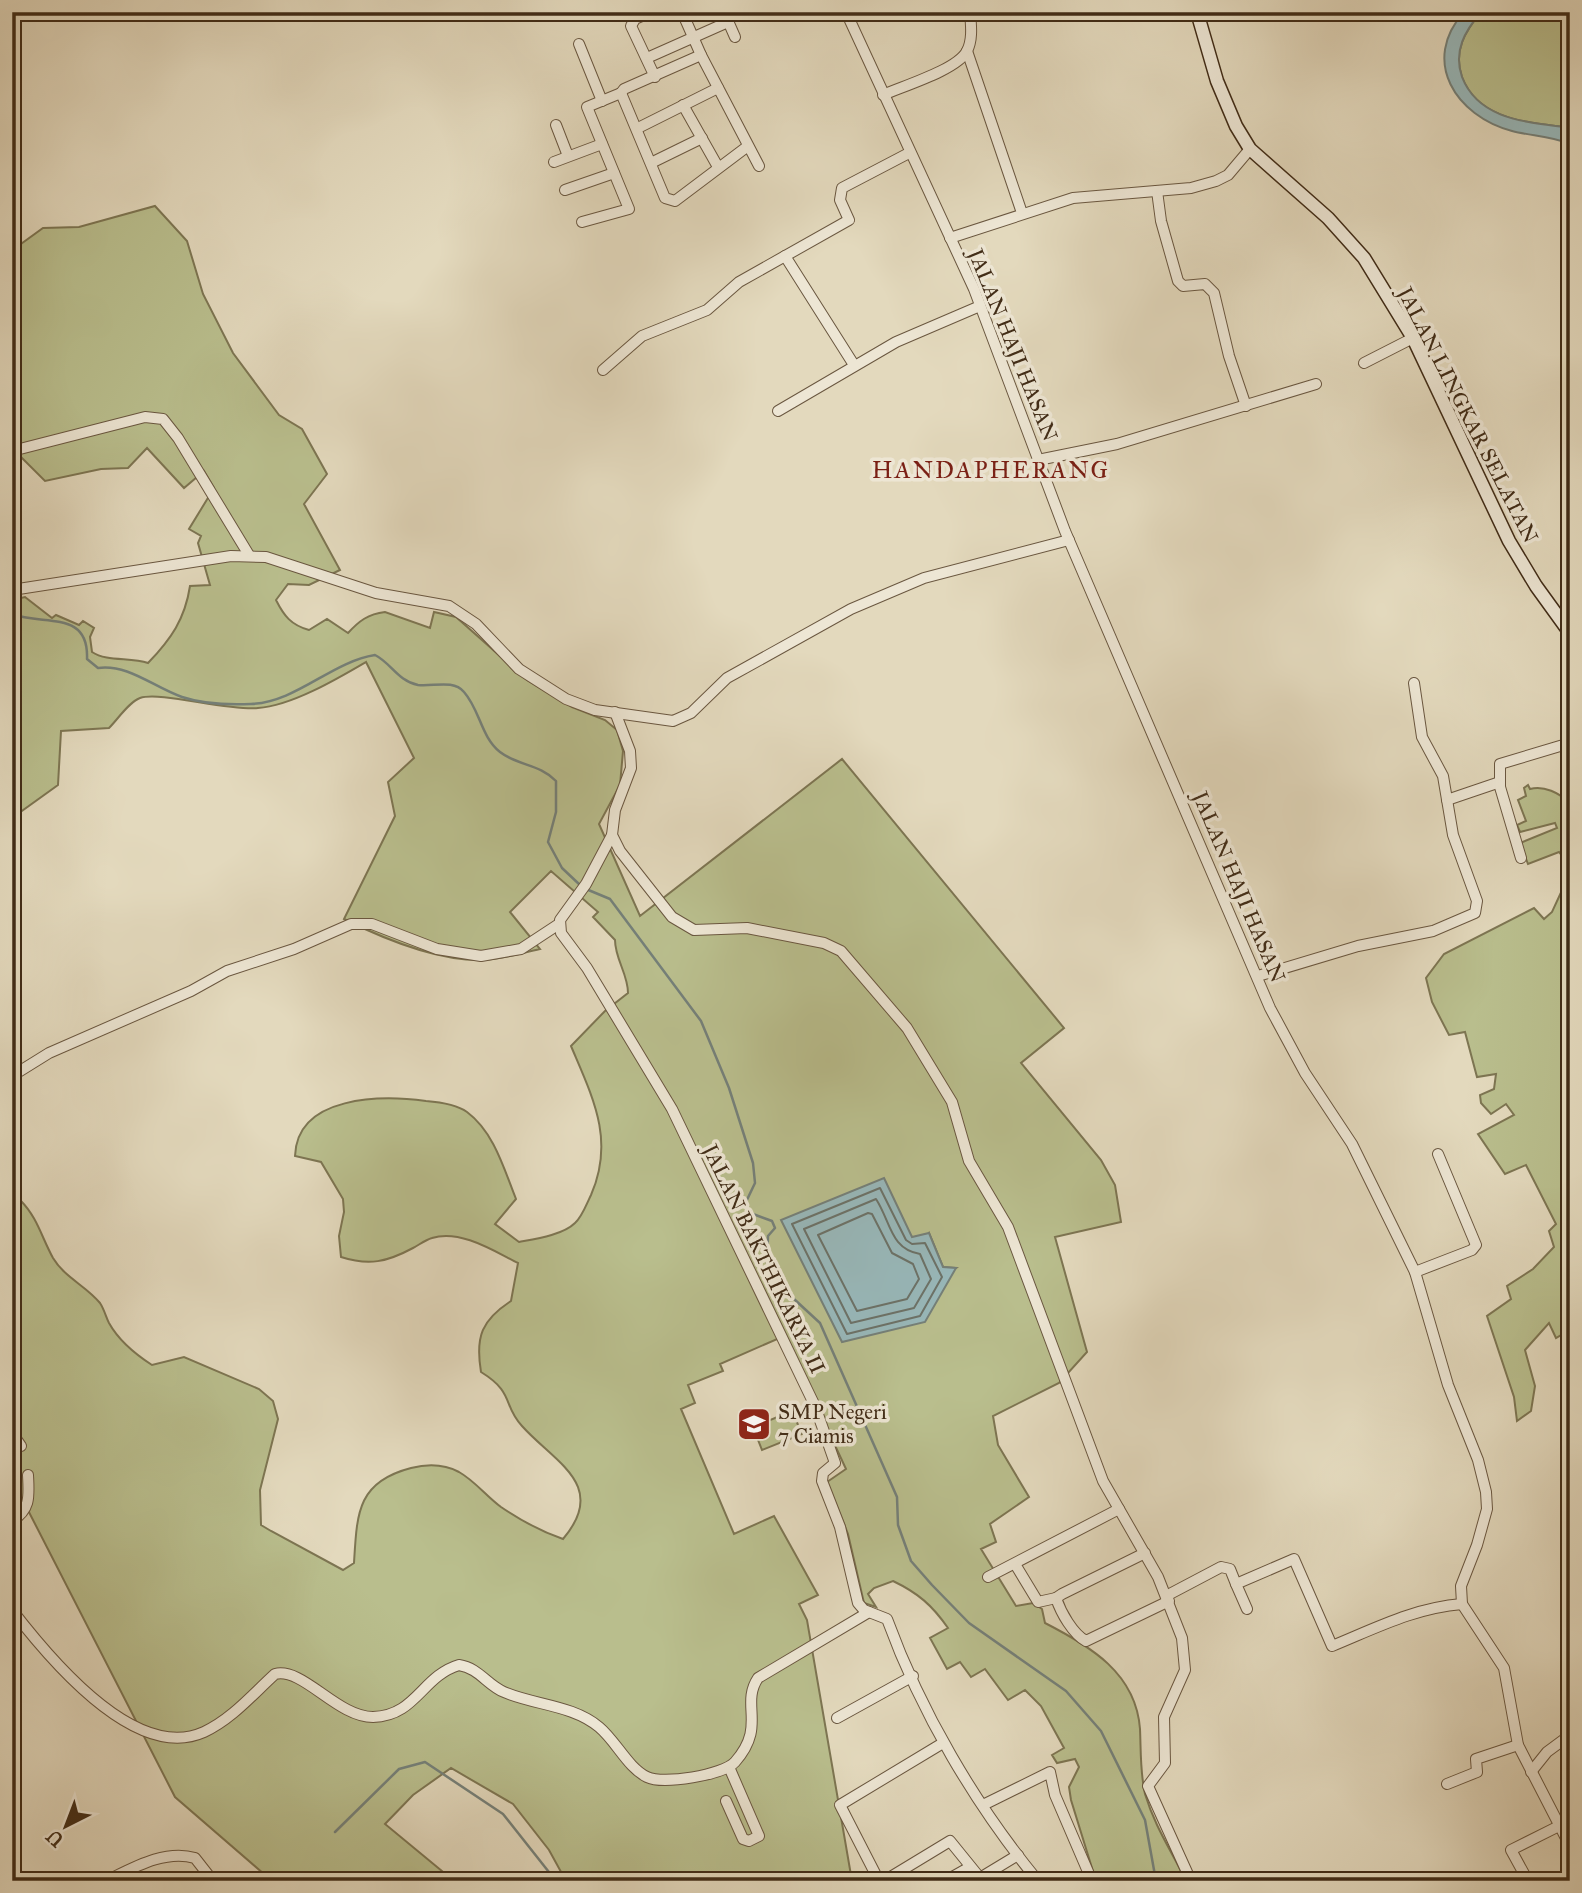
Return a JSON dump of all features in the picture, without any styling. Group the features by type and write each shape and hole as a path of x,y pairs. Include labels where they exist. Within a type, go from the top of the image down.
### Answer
{"street":[{"path":"651,12 635,19 631,26 655,77"},
{"path":"682,12 692,38 759,166"},
{"name":"JALAN HAJI HASAN","path":"846,12 980,306 1069,540 1284,1037 1352,1144 1415,1272 1430,1328 1478,1460 1486,1492 1487,1509 1461,1586 1462,1604"},
{"path":"883,95 958,62 967,51 971,37 970,12"},
{"name":"JALAN LINGKAR SELATAN","path":"1202,15 1221,92 1250,149 1285,177 1347,237 1364,258 1413,338 1509,541 1570,633"},
{"path":"647,58 692,38 726,17 735,37"},
{"path":"579,44 602,101"},
{"path":"967,51 1022,213"},
{"path":"582,222 629,209 587,107 701,55"},
{"path":"638,128 718,88"},
{"path":"621,93 653,162 665,198 675,201 748,146"},
{"path":"683,105 718,167"},
{"path":"556,125 569,156"},
{"path":"653,162 702,138"},
{"path":"554,162 602,144"},
{"path":"950,238 1073,198 1191,188 1216,181 1228,175 1250,149"},
{"path":"603,370 642,336 707,310 739,282 849,220 840,200 842,188 909,153"},
{"path":"565,190 614,173"},
{"path":"1157,191 1161,220 1178,281 1183,286 1205,284 1214,293 1229,356 1246,406"},
{"path":"785,256 854,365"},
{"path":"778,411 896,342 980,306"},
{"path":"1364,363 1413,338"},
{"path":"1038,460 1107,447 1316,384"},
{"path":"12,450 138,418 153,416 163,419 178,438 249,555"},
{"path":"12,590 249,555 298,566 376,593 449,606 468,617 519,669 584,706 678,720 691,713 727,678 851,610 924,578 1069,540"},
{"path":"1258,976 1357,946 1433,931 1475,913 1477,901 1454,835 1443,776 1422,737 1414,683"},
{"path":"12,1076 46,1055 191,991 242,964 294,949 351,924 372,924 437,949 481,956 521,949 559,924 584,887 612,835 615,810 631,768 630,751 615,712"},
{"path":"1521,858 1500,782 1500,766 1503,761 1570,743"},
{"path":"1447,800 1500,782"},
{"path":"612,835 628,861 681,924 698,930 756,929 835,948 850,959 907,1028 952,1102 969,1161 1007,1227 1095,1460 1168,1599 1182,1638 1185,1670 1164,1717 1165,1763 1148,1786 1191,1881"},
{"name":"JALAN BAKTHIKARYA II","path":"559,924 571,951 587,968 672,1109 815,1406 835,1463 823,1473 822,1481 840,1527 856,1600 861,1609 887,1619 892,1639 913,1676 943,1743 983,1805 1038,1881"},
{"path":"1415,1272 1468,1252 1476,1245 1437,1154"},
{"path":"12,1433 21,1446"},
{"path":"12,1521 26,1511 28,1475"},
{"path":"989,1577 1119,1509"},
{"path":"1015,1564 1038,1602 1056,1598 1145,1553"},
{"path":"1236,1584 1296,1560 1332,1646 1405,1614 1434,1606 1462,1604 1504,1668 1518,1745 1570,1846"},
{"path":"1056,1598 1078,1635 1086,1641 1168,1599 1221,1567 1230,1569 1247,1609"},
{"path":"12,1610 43,1647 104,1708 153,1735 176,1738 204,1732 235,1712 275,1674 282,1672 297,1678 349,1712 369,1717 405,1709 436,1676 459,1665 477,1671 505,1692 542,1702 597,1725 618,1745 640,1773 653,1780 718,1772 729,1767 753,1731 751,1698 758,1678 869,1612"},
{"path":"838,1718 913,1676"},
{"path":"1531,1772 1547,1752 1570,1735"},
{"path":"878,1881 839,1806 943,1743"},
{"path":"1447,1784 1477,1772 1476,1759 1518,1745"},
{"path":"726,1801 743,1839 750,1841 759,1836 729,1767"},
{"path":"983,1805 1049,1772 1055,1795 1091,1881"},
{"path":"1528,1881 1511,1850 1559,1826"},
{"path":"884,1881 950,1841 982,1878 1018,1855"},
{"path":"106,1881 142,1864 176,1856 195,1858 213,1881"},
{"path":"945,1881 970,1867"}],"green space":[{"path":"1481,12 1570,12 1570,128 1507,117 1480,103 1470,92 1462,77 1460,50 1466,34"},
{"path":"155,206 187,241 203,294 233,353 279,415 302,429 327,474 304,504 340,570 309,585 288,584 276,600 289,619 309,630 327,619 348,633 364,619 385,612 430,628 434,612 456,617 527,680 572,707 605,720 617,730 623,751 620,785 599,824 640,916 842,759 1064,1028 1021,1063 1101,1160 1115,1185 1121,1222 1055,1237 1087,1352 1059,1383 993,1416 998,1445 1029,1497 990,1524 996,1542 981,1549 1016,1606 1033,1603 1042,1609 1045,1623 1094,1652 1120,1677 1130,1692 1137,1709 1140,1729 1141,1770 1145,1794 1158,1828 1186,1881 1096,1881 1069,1787 1079,1767 1075,1759 1057,1763 1052,1755 1064,1748 1041,1706 1025,1690 1008,1700 985,1669 971,1677 960,1662 947,1669 930,1638 948,1628 924,1600 910,1590 893,1581 874,1588 868,1594 876,1607 864,1603 848,1534 827,1482 846,1469 784,1336 720,1364 723,1371 688,1385 695,1403 681,1409 734,1534 774,1516 818,1595 799,1604 807,1620 852,1881 566,1881 549,1850 513,1804 451,1768 413,1795 385,1824 454,1881 272,1881 175,1797 12,1479 12,1210 21,1201 27,1207 58,1265 100,1303 113,1330 123,1341 152,1365 184,1357 259,1389 273,1401 278,1419 260,1490 261,1525 271,1531 343,1570 354,1563 359,1515 370,1491 393,1474 435,1465 459,1472 508,1512 563,1539 576,1520 580,1504 579,1489 561,1463 522,1426 499,1386 481,1372 479,1348 483,1330 493,1315 511,1301 518,1263 488,1247 454,1236 429,1239 404,1253 378,1261 341,1257 339,1236 344,1212 343,1199 321,1162 295,1156 299,1136 310,1121 326,1110 345,1103 387,1098 453,1105 463,1109 476,1120 491,1140 516,1199 495,1224 519,1242 563,1231 575,1223 584,1210 598,1175 601,1156 598,1119 587,1083 571,1046 605,1011 628,993 615,940 593,917 598,912 551,871 510,912 540,949 510,956 480,960 445,956 393,941 344,919 395,816 388,782 414,758 366,662 314,691 271,706 245,708 163,697 140,698 109,728 61,731 58,785 12,818 12,600 25,597 52,618 56,615 79,625 83,621 94,628 90,637 92,652 98,655 148,663 176,628 185,609 190,586 210,585 198,543 201,536 189,529 214,488 204,471 184,488 147,448 128,468 101,469 45,481 12,448 14,249 43,228 79,227","holes":["929,1233 943,1267 956,1268 842,1342"]},
{"path":"1528,785 1530,789 1551,791 1570,803 1570,866 1559,852 1528,864 1520,843 1557,828 1555,823 1520,832 1517,825 1526,821 1518,800 1526,796 1524,788"},
{"path":"1570,873 1570,1351 1563,1334 1556,1338 1549,1323 1525,1350 1535,1386 1531,1411 1517,1421 1514,1397 1487,1316 1511,1299 1507,1286 1533,1269 1554,1247 1549,1231 1556,1224 1526,1165 1505,1174 1478,1134 1514,1115 1506,1104 1491,1114 1481,1103 1480,1095 1494,1089 1496,1074 1477,1077 1465,1032 1449,1035 1432,1002 1426,978 1444,954 1534,908 1544,919 1552,912"},
{"path":"792,1411 802,1434 762,1450 753,1427"}],"water":[{"path":"1464,12 1481,12 1466,34 1460,50 1462,77 1470,92 1480,103 1507,117 1570,128 1570,144 1492,124 1461,100 1450,84 1445,67 1445,49 1451,31"},
{"path":"884,1178 912,1237 929,1233 943,1267 956,1268 925,1322 842,1342 781,1220"}],"waterway":[{"path":"12,614 73,626 81,633 86,643 87,659 98,668 120,669 171,693 198,701 233,704 268,702 344,665 375,655 411,683 459,688 469,699 489,739 500,752 543,771 556,781 556,812 548,842 562,868 580,885"},
{"path":"586,889 610,899 701,1021 729,1088 753,1163 755,1183 745,1204 753,1214 772,1221 775,1228 768,1236 767,1263 781,1287 820,1323 897,1497 898,1525 911,1561 969,1623 1066,1691 1101,1731 1145,1820 1156,1881"},
{"path":"335,1832 399,1769 425,1762 503,1814 556,1881"}],"place":[{"name":"SMP Negeri 7 Ciamis","path":"754,1424"}],"district":[{"name":"HANDAPHERANG","path":"991,470"}]}
